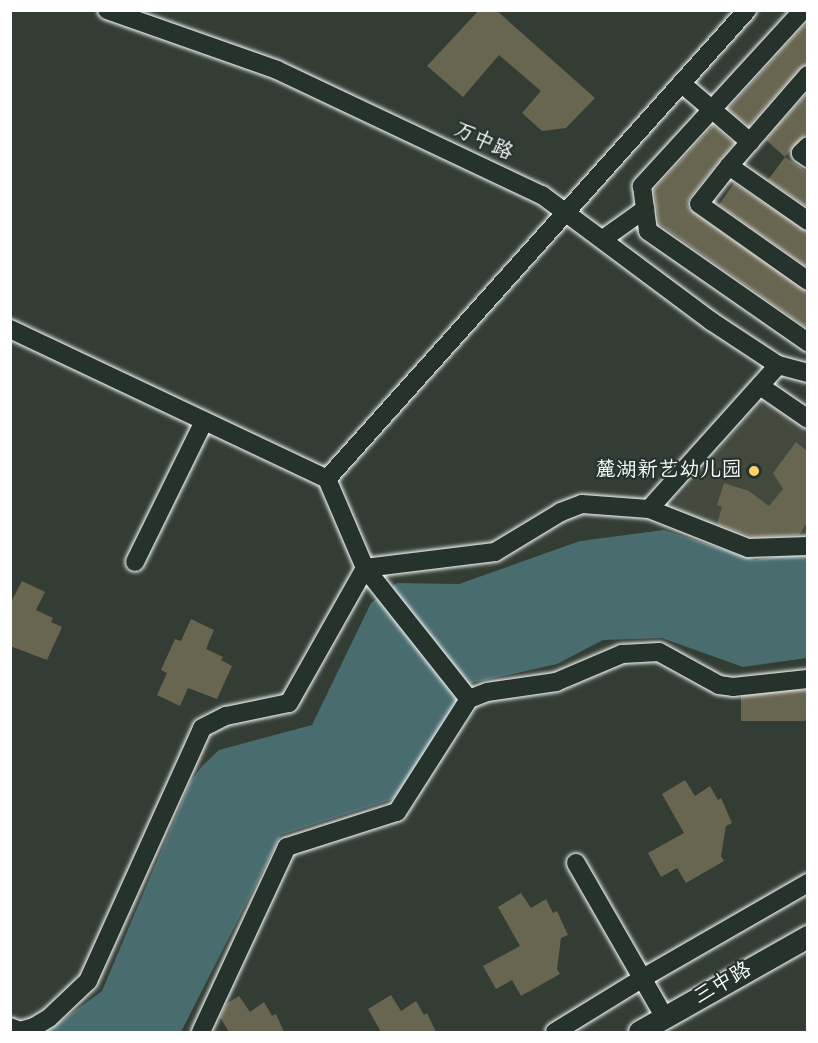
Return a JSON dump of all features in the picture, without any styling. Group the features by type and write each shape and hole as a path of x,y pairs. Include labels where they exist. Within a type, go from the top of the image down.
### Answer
{"main road":[{"name":"三中路","path":"640,1032 807,937"}],"street":[{"name":"万中路","path":"107,10 278,70 542,195 711,321 778,364 807,373"},
{"path":"327,479 565,210 747,10"},
{"path":"802,10 642,186 648,231 807,342"},
{"path":"807,75 699,204 807,281"},
{"path":"681,83 750,142"},
{"path":"807,146 801,153 807,158"},
{"path":"729,166 807,221"},
{"path":"603,239 645,209"},
{"path":"10,328 327,479 364,568 469,699"},
{"path":"649,509 778,364"},
{"path":"760,386 807,419"},
{"path":"135,562 204,420"},
{"path":"364,568 495,552 561,512 582,504 649,509 748,548 807,546"},
{"path":"10,1027 20,1031 34,1027 49,1018 88,981 202,728 226,716 290,703 364,568"},
{"path":"201,1032 287,847 397,812 469,699 487,692 556,682 622,654 659,652 719,685 733,687 807,679"},
{"path":"576,863 665,1018"},
{"path":"555,1032 641,979 807,883"}],"shaded area":[{"name":"麓湖新艺幼儿园","path":"763,398 807,430 807,536 780,543 746,540 667,511"}],"water":[{"path":"664,530 755,560 807,552 807,658 743,667 662,638 603,640 557,664 472,683 394,799 281,835 181,1032 46,1032 102,991 190,783 202,766 219,750 312,725 371,603 397,583 459,584 580,541"}],"building":[{"path":"479,10 496,10 595,98 566,128 542,131 522,113 541,91 499,55 463,97 427,66"},
{"path":"807,22 807,64 800,68 749,126 728,109"},
{"path":"807,93 807,132 785,157 766,140"},
{"path":"713,125 734,143 690,197 687,204 689,209 807,292 807,328 659,224 654,190"},
{"path":"785,157 807,172 807,207 768,180"},
{"path":"734,183 807,232 807,267 719,205"},
{"path":"796,442 807,451 807,523 799,535 754,537 717,524 722,507 717,505 724,483 749,491 769,506 783,489 773,473"},
{"path":"22,581 45,592 36,610 53,618 51,622 62,627 47,660 10,646 10,604"},
{"path":"191,619 214,630 206,649 223,657 221,660 232,666 217,699 188,688 180,706 157,695 167,673 161,670 175,639 181,641"},
{"path":"741,690 807,690 807,721 741,721"},
{"path":"685,780 695,796 710,786 718,800 721,798 732,823 726,826 721,856 724,861 686,883 677,868 661,877 648,853 684,833 662,794"},
{"path":"521,893 531,908 546,899 553,913 557,911 568,935 561,938 557,969 560,974 521,996 512,980 496,989 483,966 520,946 498,907"},
{"path":"391,995 401,1011 416,1001 424,1015 427,1013 436,1032 381,1032 368,1009"},
{"path":"239,996 250,1012 264,1002 272,1016 276,1014 284,1032 229,1032 220,1017 226,1004"}],"place":[{"name":"麓湖新艺幼儿园","path":"754,471"}]}
